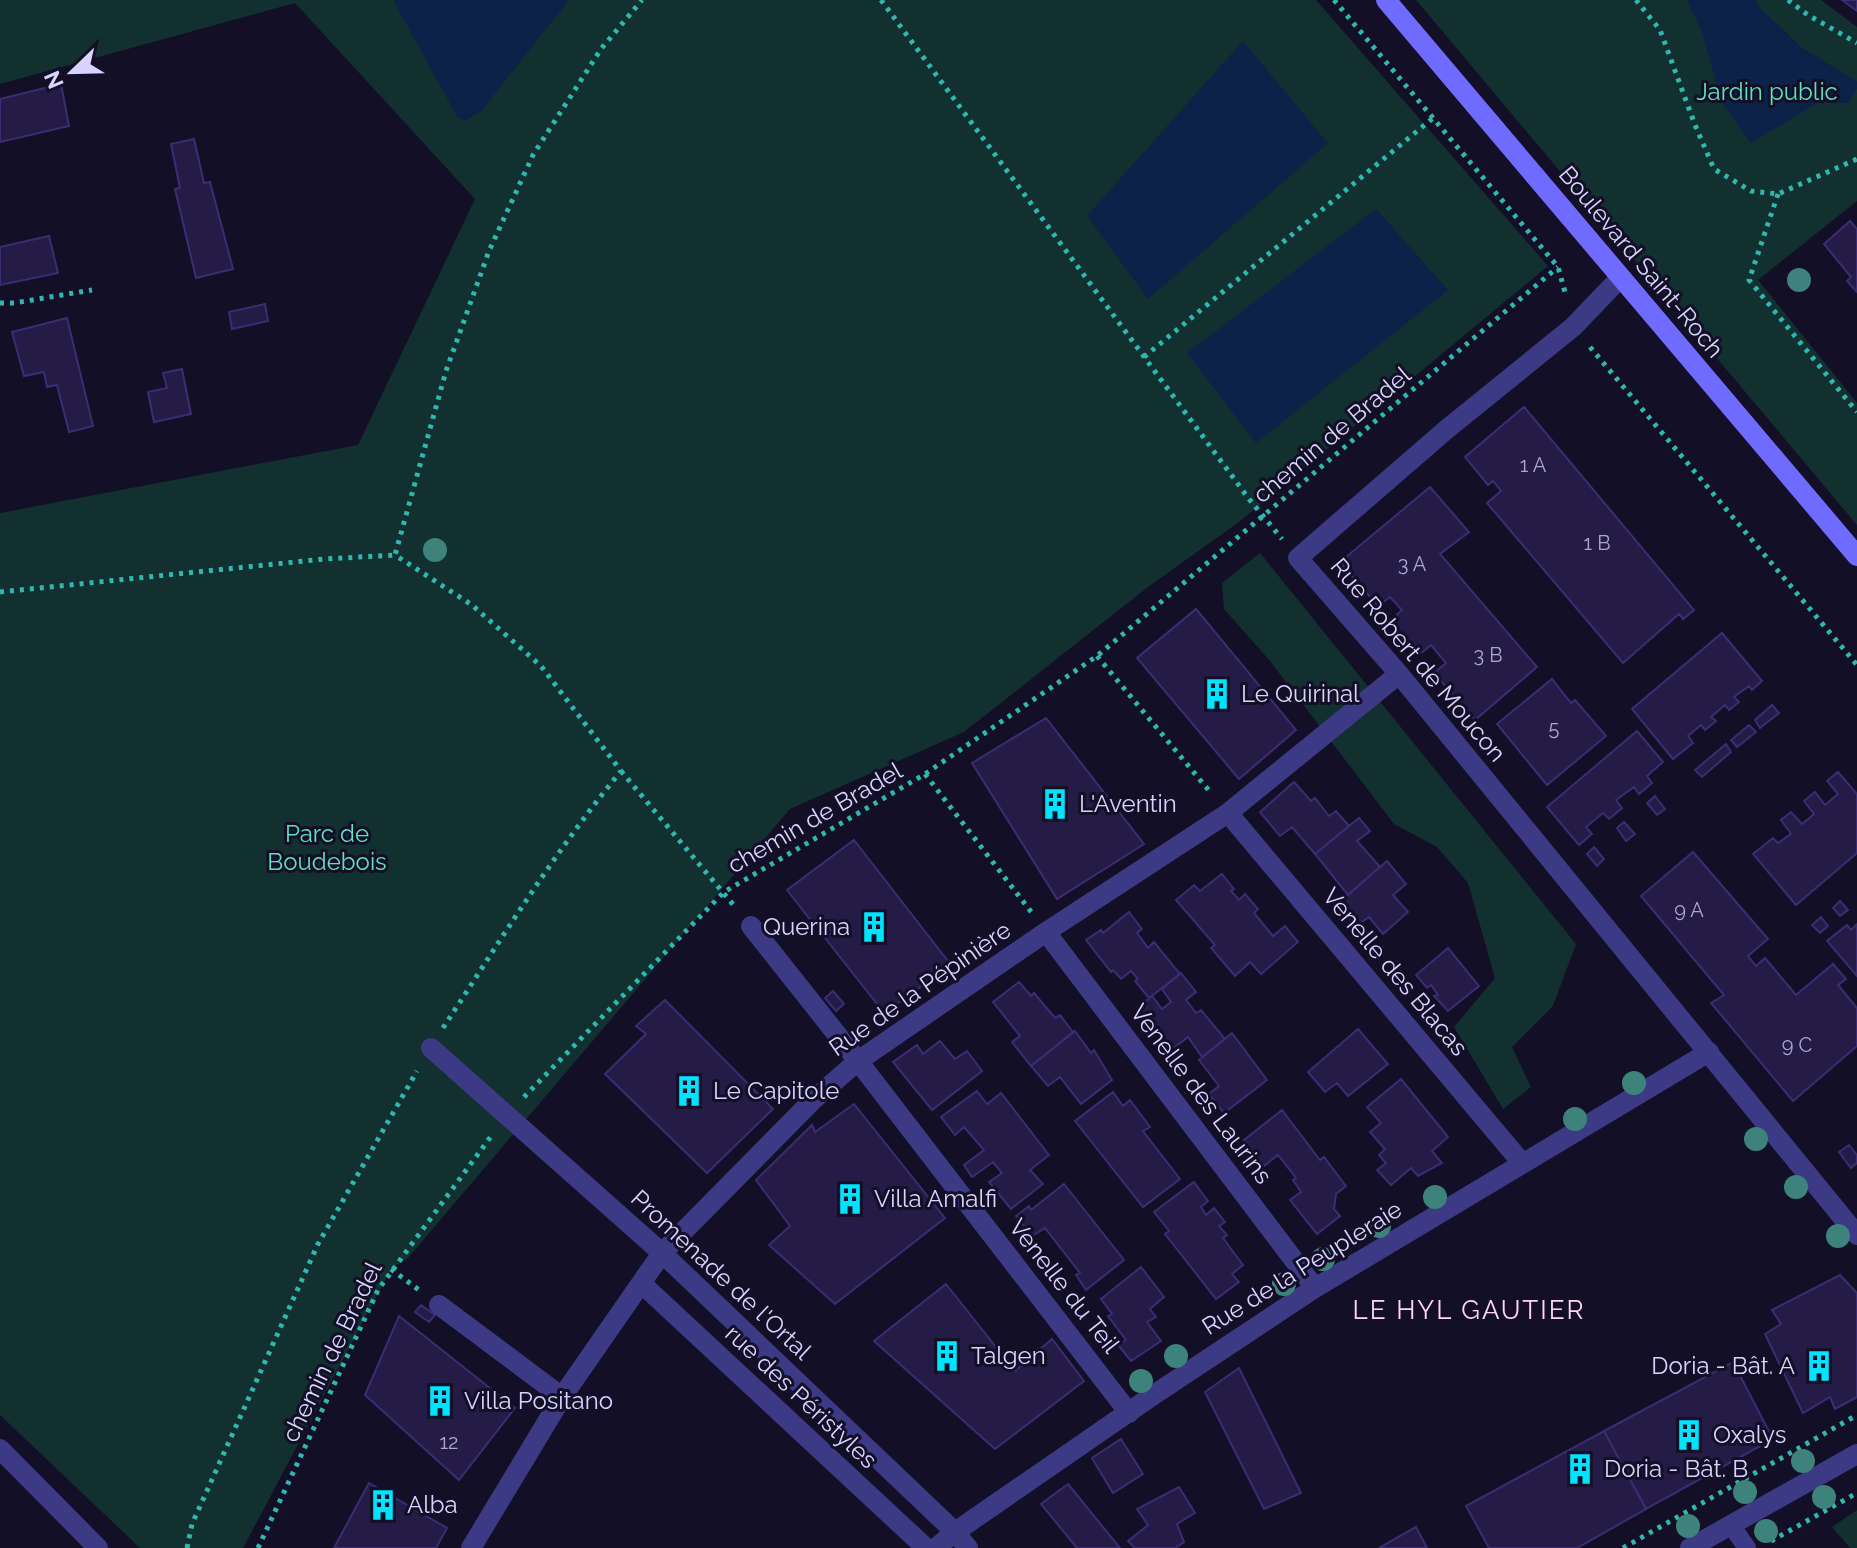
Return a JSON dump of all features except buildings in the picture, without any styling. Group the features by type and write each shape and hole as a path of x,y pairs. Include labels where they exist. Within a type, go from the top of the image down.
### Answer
{"main road":[{"name":"Boulevard Saint-Roch","path":"1386,0 1857,556"}],"street":[{"name":"Rue Robert de Moucon","path":"1620,278 1573,327 1447,429 1298,558 1399,674 1857,1235"},
{"name":"Rue de la Pépinière","path":"471,1548 562,1397 662,1253 813,1100 858,1061 1046,932 1228,813 1399,674"},
{"name":"Venelle des Blacas","path":"1228,813 1522,1163"},
{"name":"Venelle du Teil","path":"751,926 1129,1413"},
{"name":"Venelle des Laurins","path":"1046,932 1315,1288"},
{"name":"Promenade de l'Ortal","path":"431,1048 662,1253 961,1540"},
{"name":"Rue de la Peupleraie","path":"936,1548 961,1540 1129,1413 1315,1288 1709,1052"},
{"name":"rue des Péristyles","path":"641,1283 926,1548"},
{"path":"439,1305 562,1397"},
{"path":"0,1449 98,1548"},
{"path":"1690,1548 1857,1454"}],"lane":[{"path":"1731,1525 1747,1548"}],"path":[{"path":"395,555 446,371 489,251 533,155 601,49 642,0"},
{"path":"881,0 1263,517 1298,558"},
{"path":"1334,0 1558,267 1573,327 1857,665"},
{"path":"1636,0 1660,30 1714,169 1751,191 1778,194 1857,159"},
{"path":"1788,0 1857,43"},
{"path":"1144,357 1433,118"},
{"path":"1778,194 1749,280 1857,412"},
{"name":"chemin de Bradel","path":"258,1548 378,1290 391,1269 506,1115 724,892 925,774 1097,656 1558,267"},
{"path":"0,303 92,290"},
{"path":"0,592 324,559 395,555 472,605 541,666 621,771 751,926"},
{"path":"1097,656 1228,813"},
{"path":"187,1548 192,1524 318,1244 431,1048 522,906 621,771"},
{"path":"925,774 1046,932"},
{"path":"391,1269 439,1305"},
{"path":"1623,1548 1857,1415"},
{"path":"1760,1548 1857,1493"}],"green space":[{"name":"Parc de Boudebois","path":"0,0 1316,0 1548,266 1239,522 1148,587 964,732 790,809 408,1258 391,1269 243,1548 140,1548 0,1415 0,513 358,445 475,199 295,3 0,84"},
{"name":"Jardin public","path":"1416,0 1821,0 1857,27 1857,201 1758,280 1857,403 1857,525"},
{"path":"1260,553 1576,944 1553,1006 1512,1047 1531,1087 1503,1109 1454,1027 1495,978 1468,883 1437,847 1394,824 1270,661 1224,609 1222,583"},
{"path":"1857,1510 1857,1548 1850,1548 1832,1527"}],"water":[{"path":"393,0 569,0 481,111 465,121 457,116"},
{"path":"1687,0 1756,0 1759,7 1801,47 1857,82 1857,88 1848,103 1819,102 1751,143 1722,103 1702,32"},
{"path":"1243,41 1328,143 1148,299 1087,216"},
{"path":"1376,209 1448,290 1256,443 1187,353"}],"place":[{"name":"Le Quirinal","path":"1217,694"},
{"name":"L'Aventin","path":"1055,804"},
{"name":"Querina","path":"874,927"},
{"name":"Le Capitole","path":"689,1091"},
{"name":"Villa Amalfi","path":"850,1199"},
{"name":"Talgen","path":"947,1356"},
{"name":"Doria - Bât. A","path":"1819,1366"},
{"name":"Villa Positano","path":"440,1401"},
{"name":"Oxalys","path":"1689,1435"},
{"name":"Doria - Bât. B","path":"1580,1469"},
{"name":"Alba","path":"383,1505"}],"district":[{"name":"LE HYL GAUTIER","path":"1469,1310"}]}
